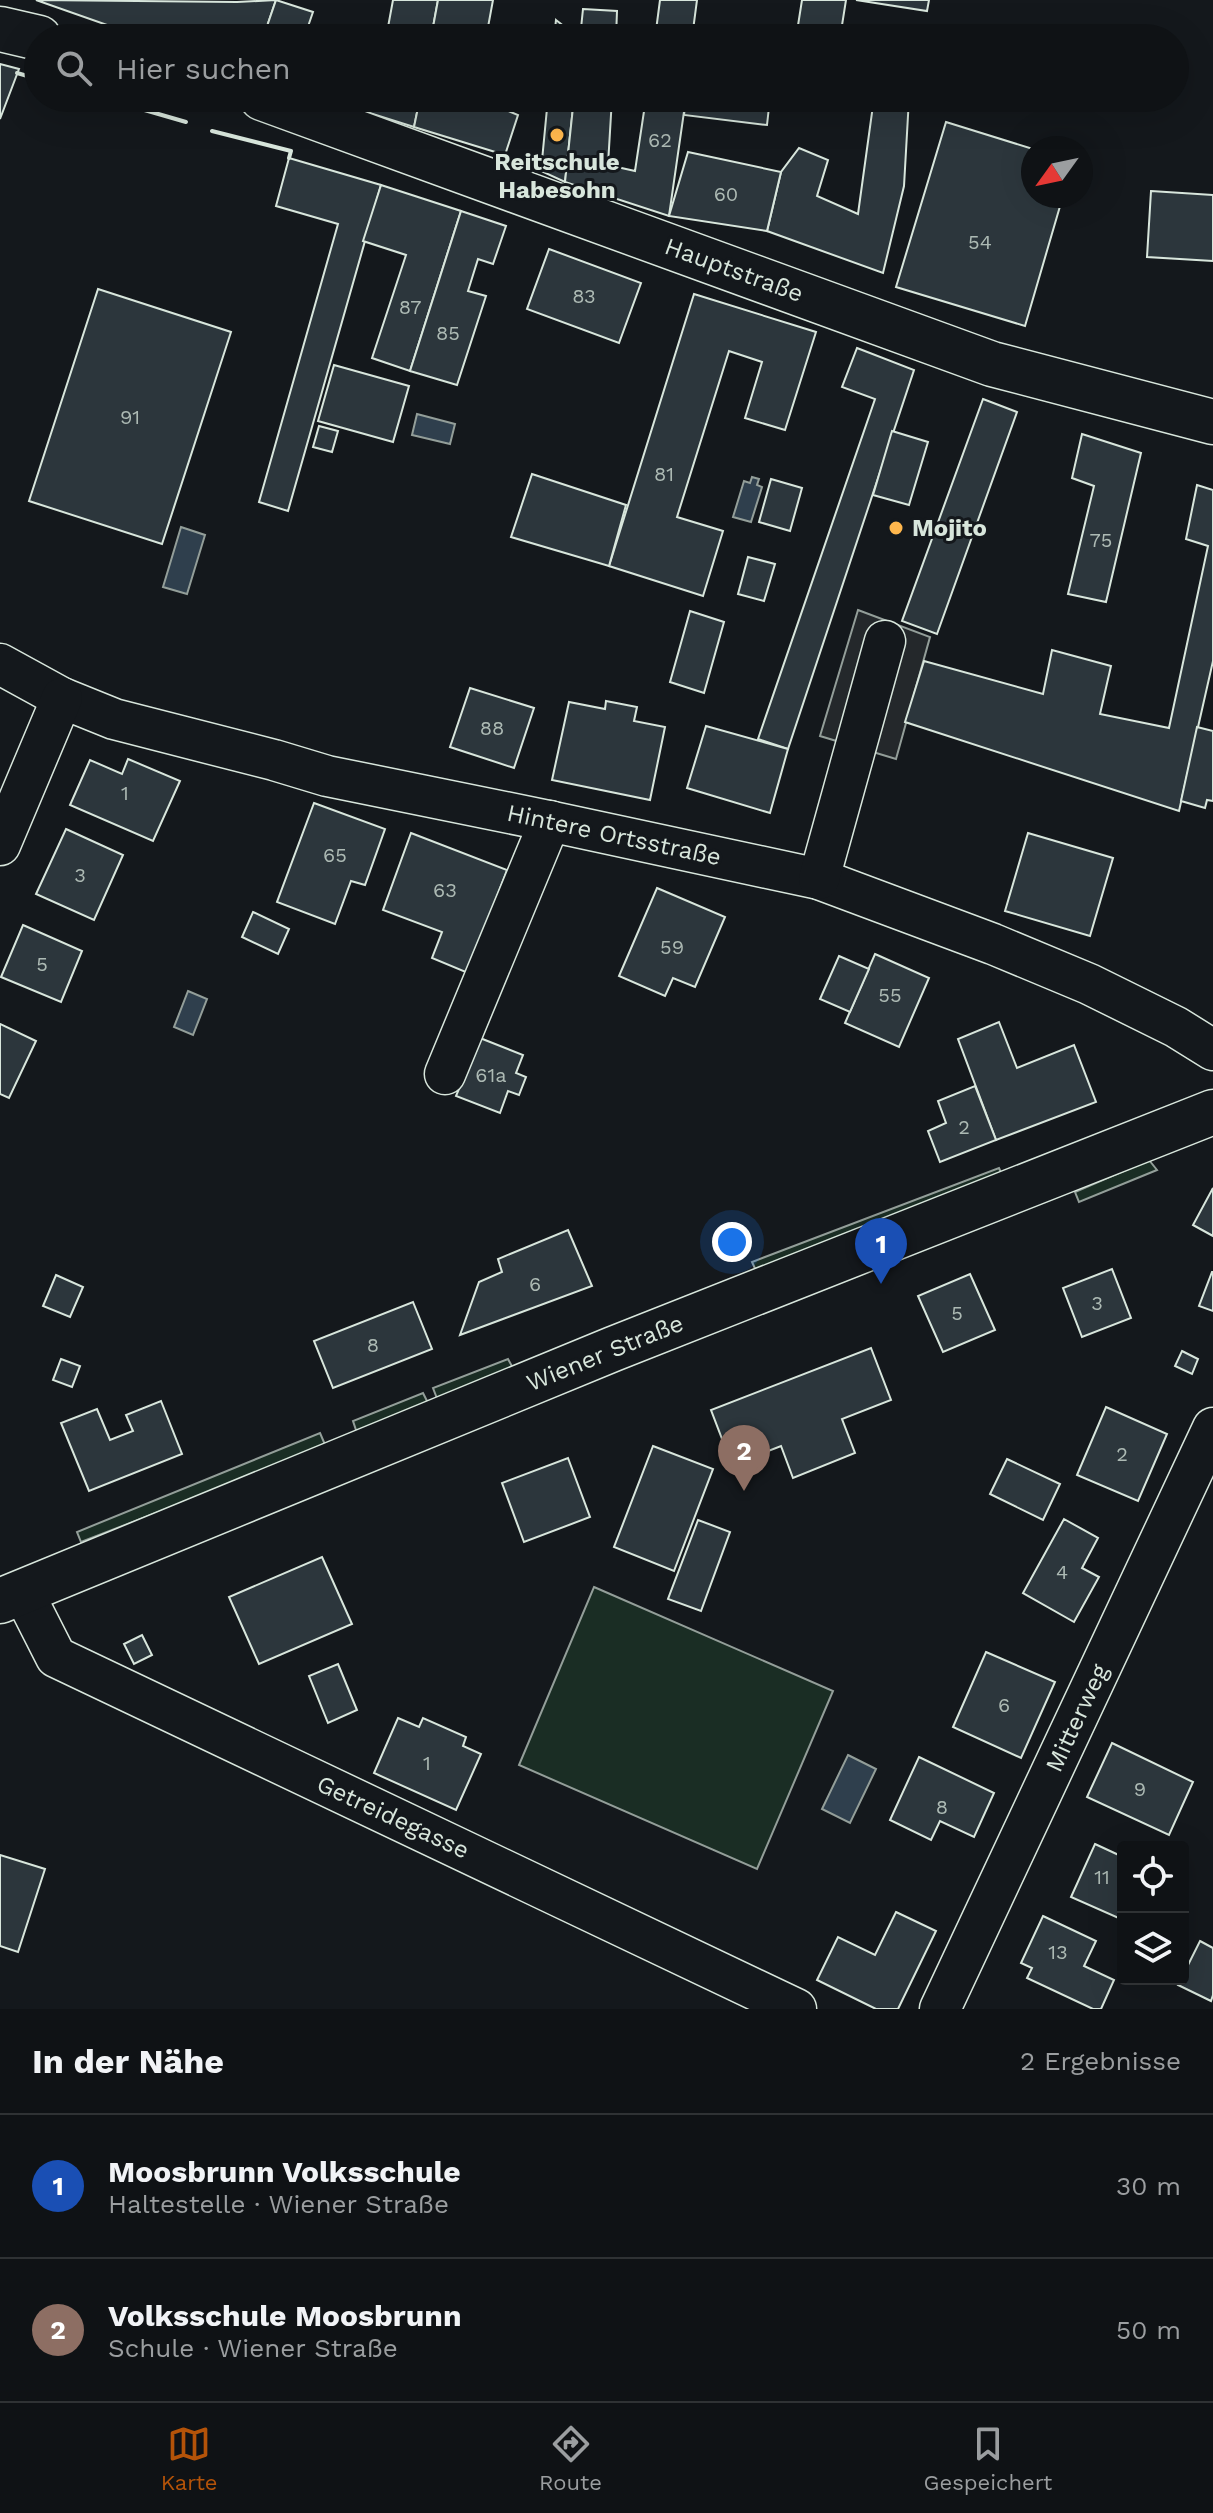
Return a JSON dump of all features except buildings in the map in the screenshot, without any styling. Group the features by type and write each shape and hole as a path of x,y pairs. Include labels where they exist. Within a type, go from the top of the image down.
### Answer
{"main road":[{"path":"0,29 24,35"},
{"name":"Hauptstraße","path":"300,112 992,364 1213,422"},
{"name":"Wiener Straße","path":"11,1596 613,1349 1213,1112"}],"street":[{"path":"819,879 885,641"},
{"name":"Hintere Ortsstraße","path":"0,664 62,698 114,719 327,776 819,879 993,944 1089,984 1165,1021 1213,1050"},
{"path":"0,845 62,698"},
{"path":"445,1074 550,821"},
{"name":"Mitterweg","path":"940,2009 1213,1428"},
{"name":"Getreidegasse","path":"11,1596 56,1657 796,2009"}],"green space":[{"path":"1149,1160 1157,1170 1079,1202 1075,1192"},
{"path":"999,1168 1002,1175 758,1275 752,1262"},
{"path":"508,1359 514,1370 438,1401 433,1388"},
{"path":"423,1393 429,1405 357,1433 353,1421"},
{"path":"320,1433 326,1447 81,1542 77,1532"},
{"path":"594,1587 833,1691 757,1869 519,1765"}],"shaded area":[{"path":"858,610 930,637 896,759 820,736"}],"water":[{"path":"417,414 455,424 450,444 412,435"},
{"path":"752,477 759,479 757,485 762,487 751,522 733,517 744,481 750,483"},
{"path":"181,527 205,535 187,594 163,587"},
{"path":"188,991 207,999 193,1035 174,1027"},
{"path":"848,1755 876,1769 850,1823 822,1809"}],"wall":[{"path":"17,73 24,75"},
{"path":"151,112 186,122"},
{"path":"212,131 291,151 289,158"}],"place":[{"name":"Reitschule Habesohn","path":"557,135"},
{"name":"Mojito","path":"896,528"},
{"name":"Moosbrunn Volksschule","path":"881,1284"},
{"name":"Volksschule Moosbrunn","path":"744,1491"}]}
